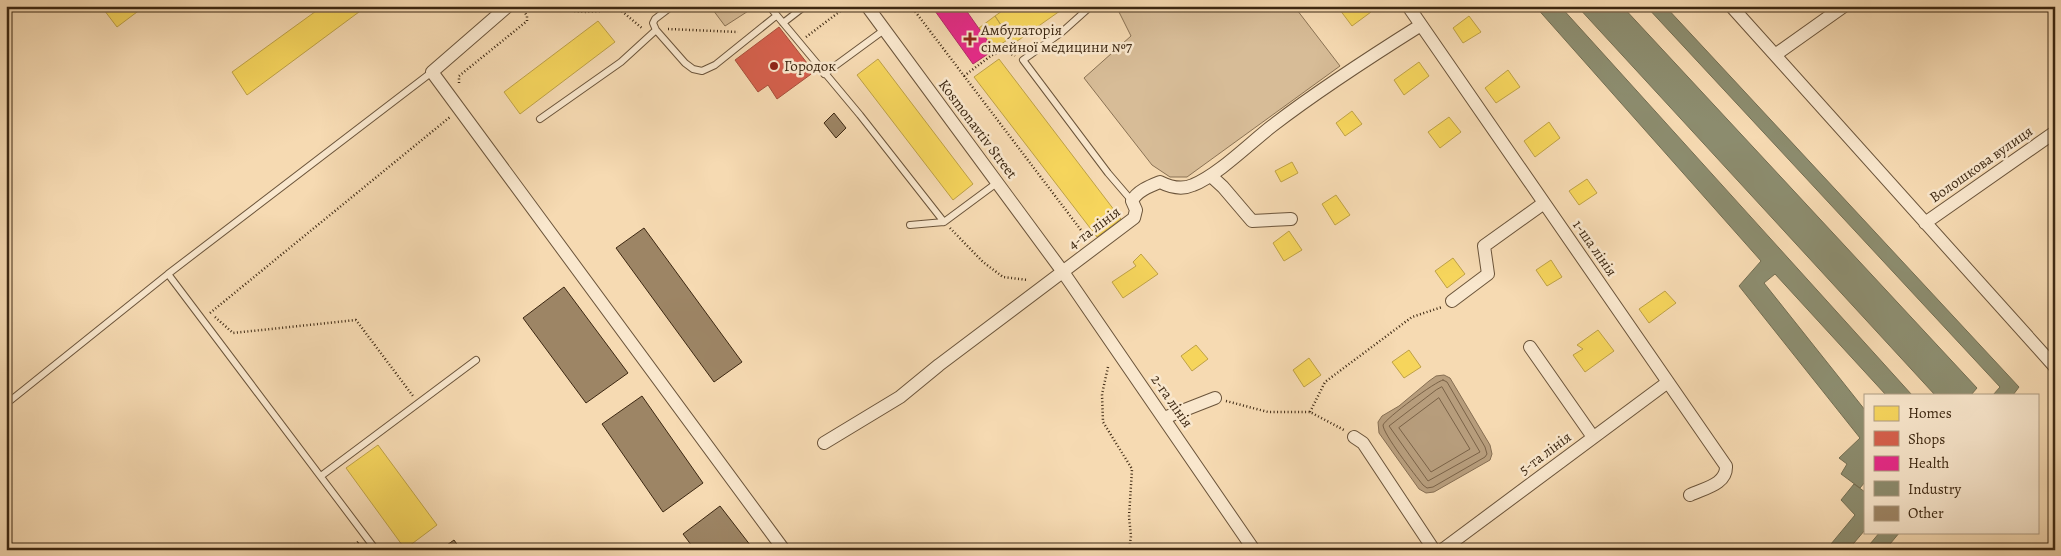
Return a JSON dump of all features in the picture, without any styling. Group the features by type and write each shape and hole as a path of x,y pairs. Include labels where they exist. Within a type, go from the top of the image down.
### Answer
{"street":[{"path":"508,6 432,72 784,550"},
{"name":"Kosmonavtiv Street","path":"867,6 1063,272"},
{"name":"1-ша лінія","path":"1408,6 1726,466 1727,474 1723,479 1690,495"},
{"path":"1732,6 2055,367"},
{"path":"1775,55 1844,6"},
{"name":"4-та лінія","path":"824,443 900,397 939,365 1134,218 1136,210 1132,201 1134,197 1148,186 1160,182 1172,187 1192,186 1211,176 1249,143 1292,110 1348,71 1421,25"},
{"name":"Волошкова вулиця","path":"1925,223 2055,132"},
{"path":"1211,176 1252,221 1290,219"},
{"path":"1452,301 1488,274 1484,246 1544,203"},
{"name":"2-га лінія","path":"1063,272 1254,550"},
{"path":"1530,347 1594,437"},
{"name":"5-та лінія","path":"1442,550 1668,382"},
{"path":"1164,418 1215,398"},
{"path":"1354,437 1363,443 1434,550"}],"lane":[{"path":"672,6 655,19 653,23 656,30 689,66 702,71 715,65 776,16"},
{"path":"769,6 860,115 944,222"},
{"path":"783,23 805,6"},
{"path":"1091,6 1062,32 1023,60 1108,174 1132,201"},
{"path":"540,119 621,62 656,30"},
{"path":"824,74 884,30"},
{"path":"6,404 168,274 432,72"},
{"path":"910,225 944,222 998,182"},
{"path":"168,274 204,319 376,550"},
{"path":"322,476 476,360"}],"path":[{"path":"462,89 458,83 459,76 527,21 528,16 521,6"},
{"path":"800,42 847,6"},
{"path":"911,6 1094,248"},
{"path":"964,76 992,55 1005,52 1023,60"},
{"path":"204,319 460,109"},
{"path":"944,222 983,262 1003,277 1048,283"},
{"path":"1310,412 1325,382 1412,317 1441,308 1452,301"},
{"path":"210,313 233,333 356,320 419,403"},
{"path":"1108,367 1102,394 1104,422 1132,469 1128,517 1131,536 1129,550"},
{"path":"1215,398 1268,412 1310,412 1335,424 1354,437"}],"shaded area":[{"path":"710,6 756,6 725,26"},
{"path":"1118,6 1294,6 1340,66 1187,177 1170,177 1152,165 1084,78 1131,36 1118,10"}],"water":[{"path":"1444,375 1450,378 1490,445 1492,454 1490,460 1434,492 1426,493 1419,489 1379,433 1378,422 1382,416 1399,406 1436,376"}],"building: Homes":[{"path":"101,6 145,6 117,27"},
{"path":"323,6 367,6 247,95 232,72"},
{"path":"1009,6 1067,6 1013,44 995,16"},
{"path":"1344,6 1366,6 1371,12 1352,26 1340,10"},
{"path":"995,16 1010,38 994,49 979,28"},
{"path":"1469,16 1481,32 1463,43 1453,28"},
{"path":"598,21 615,42 520,114 504,92"},
{"path":"878,59 973,184 953,200 857,75"},
{"path":"999,59 1121,219 1097,237 974,77"},
{"path":"1419,62 1429,76 1404,95 1394,80"},
{"path":"1508,70 1520,87 1496,103 1485,88"},
{"path":"1352,111 1362,124 1345,136 1336,123"},
{"path":"1449,117 1461,132 1440,148 1428,132"},
{"path":"1549,122 1560,138 1535,157 1524,141"},
{"path":"1292,162 1298,173 1281,182 1275,171"},
{"path":"1587,179 1597,193 1579,205 1569,191"},
{"path":"1336,195 1350,215 1335,225 1322,204"},
{"path":"1289,231 1302,250 1284,261 1273,243"},
{"path":"1141,254 1158,274 1123,298 1112,282 1136,266 1133,262"},
{"path":"1453,258 1465,274 1447,288 1435,271"},
{"path":"1551,260 1562,277 1547,286 1536,270"},
{"path":"1665,291 1676,303 1649,323 1639,309"},
{"path":"1598,330 1614,351 1585,372 1573,355 1583,349 1577,345"},
{"path":"1196,345 1208,359 1192,371 1181,356"},
{"path":"1409,350 1421,367 1404,378 1392,362"},
{"path":"1309,358 1321,375 1304,387 1293,370"},
{"path":"378,445 437,525 405,549 346,468"}],"building: Shops":[{"name":"Городок","path":"779,27 814,72 777,99 768,85 758,92 735,60"}],"building: Health":[{"name":"Амбулаторія сімейної медицини №7","path":"940,6 963,6 994,50 973,64 935,11"}],"building: Industry":[{"path":"1535,6 1560,6 1911,394 1885,394 1775,274 1764,283 1864,409 1864,483 1860,488 1841,474 1847,464 1839,458 1860,438 1739,286 1761,261"},
{"path":"1577,6 1622,6 1977,388 1972,394 1934,394"},
{"path":"1646,6 1665,6 2019,387 2014,394 1994,394 2000,387"},
{"path":"1854,484 1864,491 1864,531 1848,550 1826,550 1855,515 1841,500"},
{"path":"1878,534 1898,534 1885,550 1865,550"}],"building: Other":[{"path":"524,6 536,6 529,12"},
{"path":"834,113 846,128 836,138 824,123"},
{"path":"644,228 742,362 714,382 616,248"},
{"path":"564,287 628,373 586,403 523,318"},
{"path":"642,396 703,483 663,512 602,424"},
{"path":"720,506 754,550 695,550 683,534"},
{"path":"454,540 461,550 440,550"}],"place":[{"name":"Амбулаторія сімейної медицини №7","path":"970,39"},
{"name":"Городок","path":"774,66"}]}
